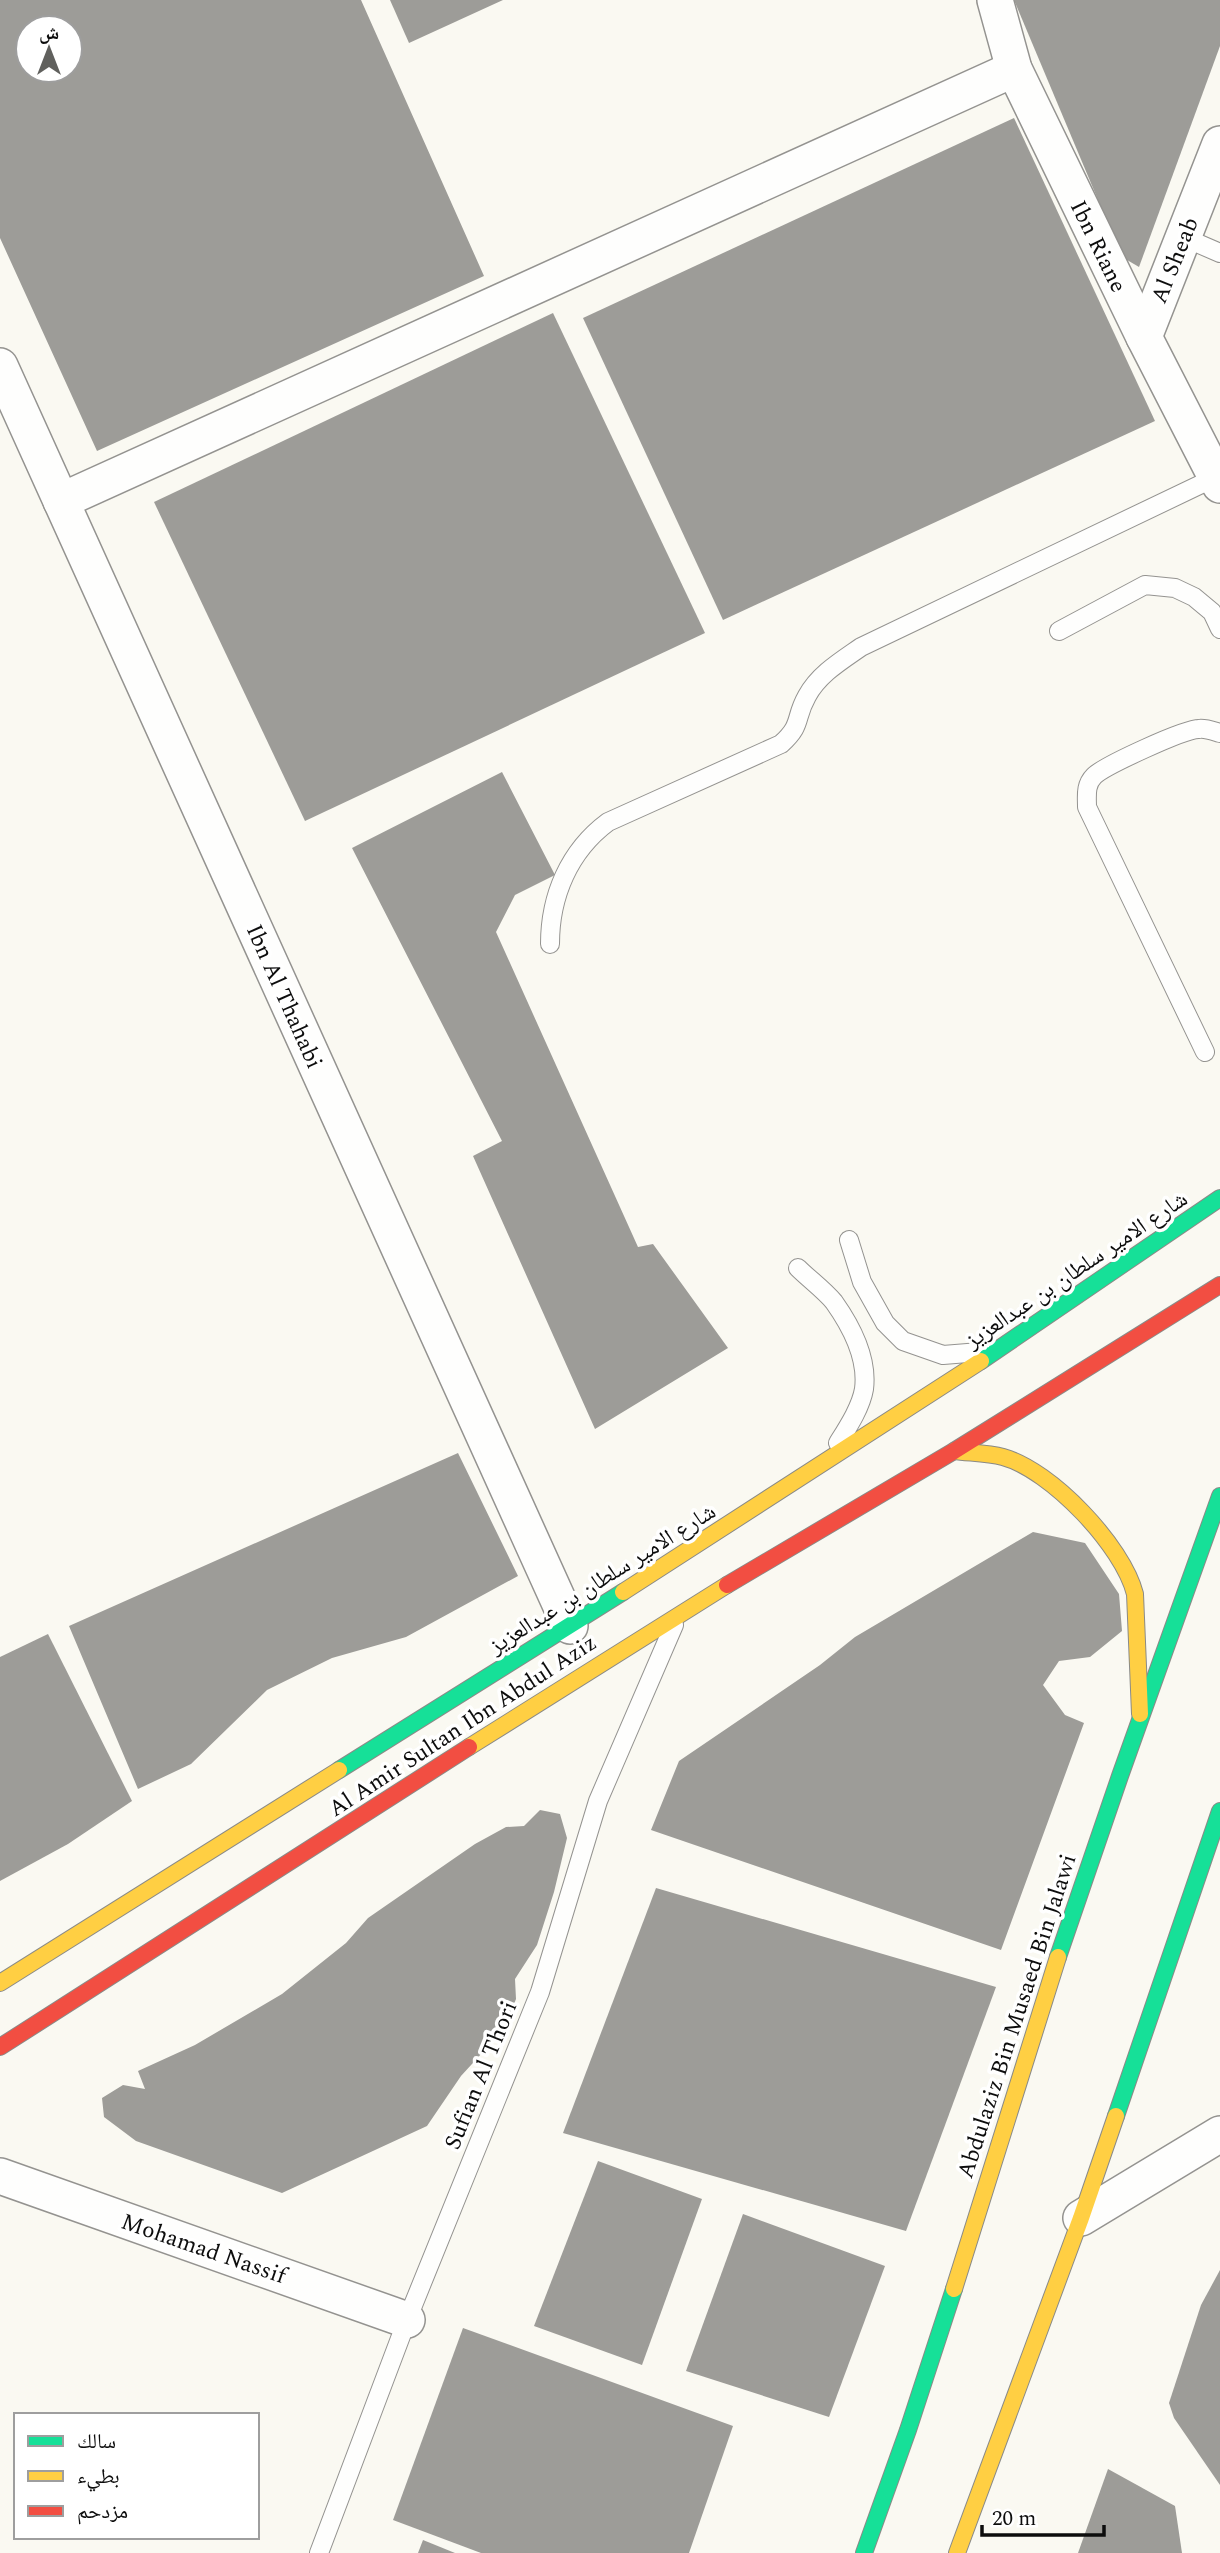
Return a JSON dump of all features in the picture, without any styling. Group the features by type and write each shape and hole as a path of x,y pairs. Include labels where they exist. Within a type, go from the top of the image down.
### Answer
{"street":[{"name":"Ibn Riane","path":"995,0 1014,69 1144,337 1218,481"},
{"path":"61,501 1014,69"},
{"name":"Al Sheab","path":"1144,337 1220,144"},
{"name":"Ibn Al Thahabi","path":"0,366 570,1626"},
{"name":"شارع الامير سلطان بن عبدالعزيز","path":"0,1983 828,1461 998,1350 1220,1198"},
{"path":"1178,1228 1220,1206"},
{"name":"Al Amir Sultan Ibn Abdul Aziz","path":"0,2047 679,1613 954,1451 1219,1285"},
{"path":"954,1451 1003,1457 1040,1474 1106,1537 1131,1578 1135,1594 1140,1714"},
{"name":"Abdulaziz Bin Musaed Bin Jalawi","path":"864,2553 894,2478 1026,2054 1140,1714 1220,1496"},
{"path":"957,2553 1081,2218 1220,1811"},
{"path":"1081,2218 1220,2134"},
{"name":"Mohamad Nassif","path":"0,2176 407,2320"}],"lane":[{"path":"1183,237 1220,253"},
{"path":"550,944 550,923 562,878 591,835 608,822 780,744 795,731 805,698 817,681 861,647 1218,481"},
{"path":"1059,631 1145,585 1175,588 1194,597 1212,612 1220,629"},
{"path":"1205,1052 1087,807 1086,788 1094,776 1108,768 1186,731 1201,728 1220,733"},
{"path":"849,1240 862,1282 885,1323 903,1341 943,1355 998,1350"},
{"path":"798,1268 833,1301 858,1344 863,1366 864,1390 849,1425 828,1461"},
{"name":"Sufian Al Thori","path":"319,2553 407,2320 540,1992 598,1801 679,1613"}],"building":[{"path":"0,0 361,0 484,276 97,451 0,238"},
{"path":"390,0 503,0 409,43"},
{"path":"1014,0 1220,0 1220,46 1139,267 1122,257"},
{"path":"1014,118 1155,421 723,620 583,318"},
{"path":"553,313 705,633 305,821 154,502"},
{"path":"502,772 555,875 515,895 496,932 638,1247 653,1244 728,1348 595,1429 473,1156 502,1141 352,848"},
{"path":"458,1453 518,1576 406,1637 332,1658 267,1690 191,1764 138,1789 69,1626"},
{"path":"1033,1532 1085,1543 1119,1594 1122,1631 1090,1657 1059,1661 1043,1685 1065,1715 1084,1723 1001,1950 651,1830 679,1761 820,1665 855,1637"},
{"path":"48,1634 132,1801 68,1844 0,1881 0,1657"},
{"path":"540,1810 560,1814 567,1838 537,1945 515,1979 516,1999 504,2029 461,2076 427,2126 282,2193 136,2141 104,2117 102,2098 123,2085 145,2089 138,2071 195,2045 282,1994 346,1943 368,1918 475,1844 506,1827 524,1826"},
{"path":"656,1888 996,1987 906,2231 563,2133"},
{"path":"598,2161 702,2199 642,2365 534,2326"},
{"path":"743,2214 885,2266 829,2417 686,2371"},
{"path":"1220,2270 1220,2485 1174,2418 1169,2403 1201,2305"},
{"path":"463,2328 733,2426 689,2553 481,2553 393,2520"},
{"path":"1108,2469 1175,2506 1182,2553 1078,2553"},
{"path":"423,2540 455,2553 418,2553"}],"traffic: fast":[{"path":"981,1361 1220,1198"},
{"path":"1058,1957 1220,1496"},
{"path":"339,1770 623,1592"},
{"path":"1116,2116 1220,1811"},
{"path":"864,2553 954,2289"}],"traffic: slow":[{"path":"623,1592 981,1361"},
{"path":"954,1451 1003,1457 1042,1477 1082,1512 1116,1554 1135,1594 1140,1714"},
{"path":"469,1747 727,1585"},
{"path":"0,1983 339,1770"},
{"path":"954,2289 1058,1957"},
{"path":"957,2553 1116,2116"}],"traffic: jam":[{"path":"727,1585 954,1451 1220,1285"},
{"path":"0,2047 469,1747"}]}
